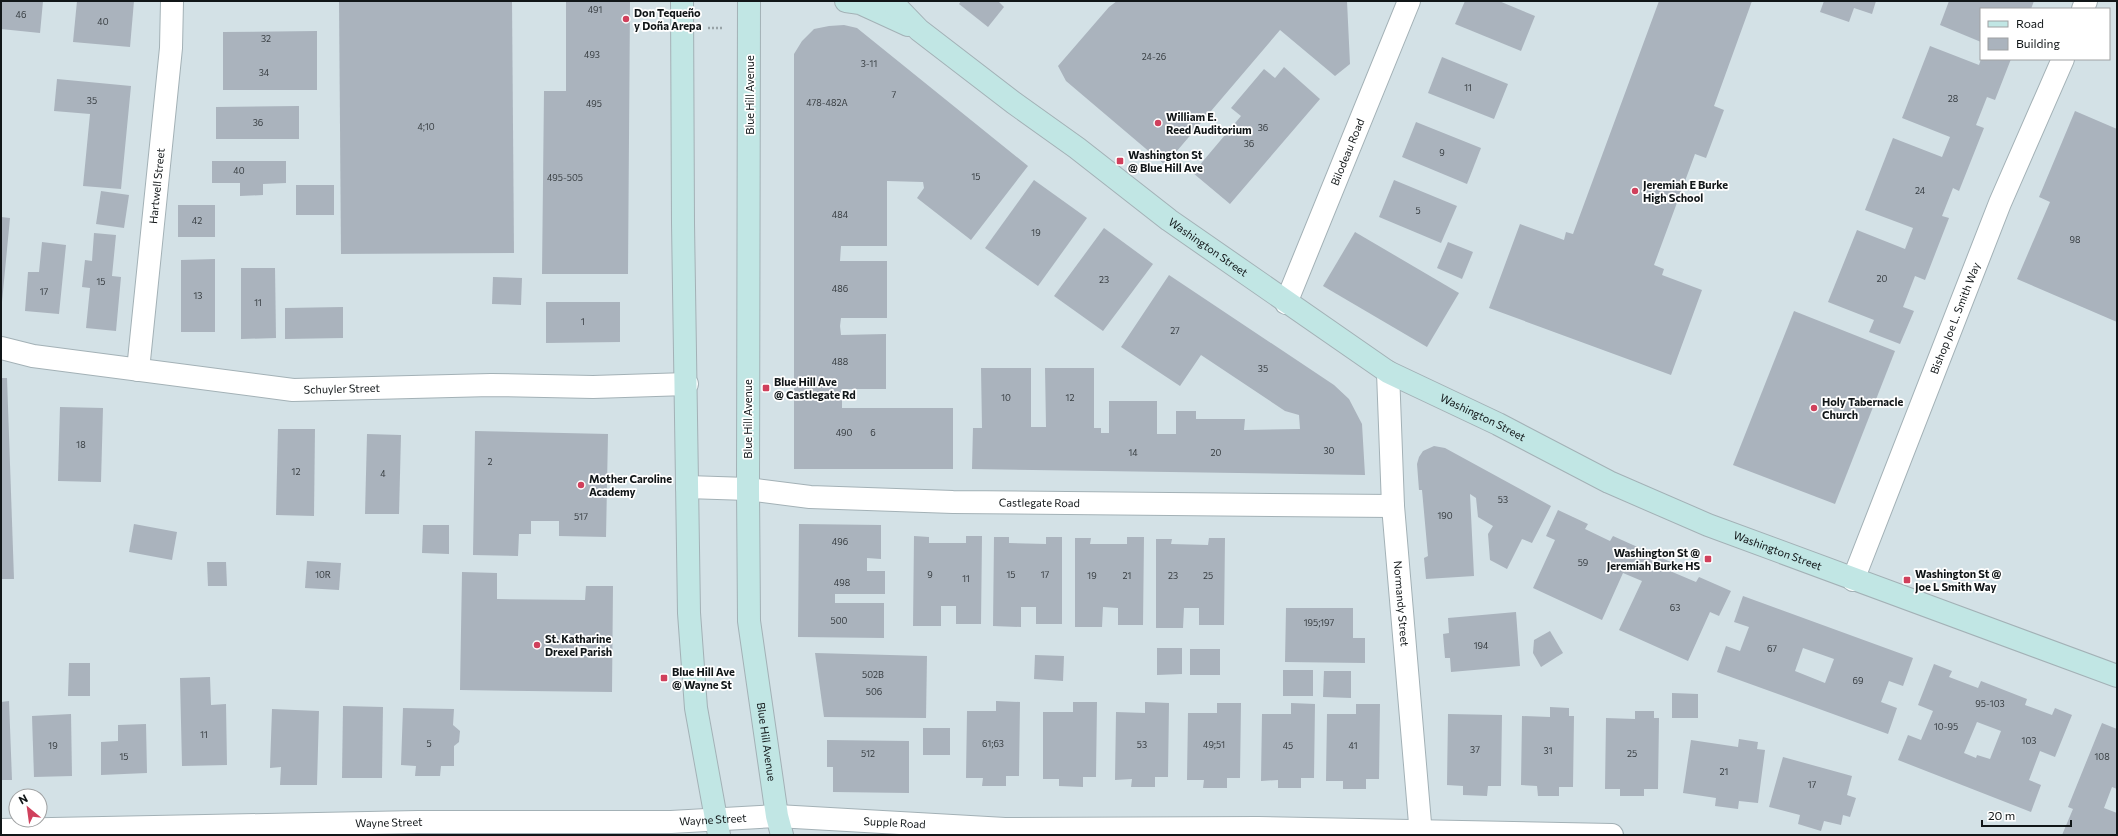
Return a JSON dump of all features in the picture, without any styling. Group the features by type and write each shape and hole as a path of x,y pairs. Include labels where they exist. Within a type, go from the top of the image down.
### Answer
{"main road":[{"path":"682,1 683,222 689,613 696,708 717,828"},
{"name":"Blue Hill Avenue","path":"749,1 749,621 779,825"},
{"name":"Washington Street","path":"846,1 860,3 919,30"},
{"name":"Washington Street","path":"891,1 919,30 1014,103 1077,148 1169,220 1286,303 1388,372 1498,424 1609,482 1708,525 1853,580 2117,676"}],"street":[{"name":"Hartwell Street","path":"138,370 171,48 172,1"},
{"name":"Bilodeau Road","path":"1286,303 1409,1"},
{"name":"Bishop Joe L. Smith Way","path":"1853,580 2000,203 2062,60"},
{"name":"Schuyler Street","path":"1,348 33,356 293,390 491,385 594,387 686,384"},
{"name":"Normandy Street","path":"1388,372 1393,506 1421,833"},
{"name":"Castlegate Road","path":"687,487 748,490 810,497 953,502 1393,506"},
{"name":"Wayne Street","path":"1,830 418,822 671,822 717,828 779,825"},
{"name":"Supple Road","path":"779,825 1005,829 1258,828 1421,833 1612,835"}],"path":[{"path":"701,28 724,28"}],"building":[{"path":"1,1 43,1 40,33 1,29"},
{"path":"77,1 134,1 130,47 73,42"},
{"path":"339,1 512,1 514,253 341,254"},
{"path":"566,1 630,1 628,274 542,274 544,91 566,91"},
{"path":"961,1 998,1 1004,7 988,27 959,4"},
{"name":"William E. Reed Auditorium","path":"1117,1 1347,1 1350,64 1335,76 1280,30 1165,165 1066,81 1058,66 1109,7"},
{"path":"1465,1 1499,1 1535,16 1521,51 1455,24"},
{"name":"Jeremiah E Burke High School","path":"1659,1 1752,1 1714,106 1724,110 1706,158 1695,154 1654,265 1664,269 1662,275 1702,290 1671,375 1489,308 1520,224 1564,240 1566,232 1573,234"},
{"path":"1824,1 1876,1 1872,14 1854,8 1849,22 1820,12"},
{"path":"1949,1 2034,1 2031,8 1980,8 1980,42 1940,25"},
{"path":"844,25 857,28 1028,166 971,240 917,198 924,188 923,182 887,181 887,246 841,246 840,261 887,261 887,318 841,318 840,326 841,335 886,334 886,389 842,389 842,408 953,408 953,469 794,469 794,54 802,41 814,29"},
{"path":"317,31 317,90 223,90 223,32"},
{"path":"1930,46 1979,65 1981,60 2011,60 1995,100 1987,97 1976,125 1984,128 1959,191 1953,188 1942,216 1949,218 1925,280 1915,276 1903,307 1914,311 1900,344 1869,332 1874,320 1828,302 1857,230 1905,249 1913,228 1865,210 1893,138 1942,157 1950,137 1902,118"},
{"path":"1442,57 1508,84 1494,119 1428,93"},
{"path":"1284,67 1320,99 1230,204 1193,173 1241,116 1231,108 1264,69 1275,78"},
{"path":"57,79 131,86 121,189 83,186 90,114 54,111"},
{"path":"299,106 299,139 216,139 216,107"},
{"path":"2075,111 2117,129 2117,322 2017,279 2050,202 2039,197"},
{"path":"1416,122 1481,148 1467,184 1402,157"},
{"path":"212,161 286,161 286,183 263,184 263,195 240,196 240,183 212,183"},
{"path":"1034,180 1087,218 1038,286 985,248"},
{"path":"1394,180 1457,206 1441,243 1379,217"},
{"path":"296,185 334,185 334,215 296,215"},
{"path":"101,191 129,195 124,228 96,224"},
{"path":"178,205 215,205 215,237 178,237"},
{"path":"1,217 10,218 2,302 1,302"},
{"path":"1104,228 1153,264 1103,331 1054,296"},
{"path":"1355,232 1459,293 1427,347 1323,286"},
{"path":"94,233 116,235 112,276 121,277 116,331 86,328 90,288 82,287 85,260 92,261"},
{"path":"42,242 66,245 59,314 25,311 28,272 39,272"},
{"path":"1448,242 1473,252 1462,279 1437,268"},
{"path":"215,259 215,332 181,332 181,260"},
{"path":"241,268 275,268 276,338 241,339"},
{"path":"1169,275 1334,385 1349,399 1362,424 1365,475 972,469 973,428 982,428 981,368 1031,368 1031,427 1046,427 1045,368 1094,368 1094,428 1101,428 1101,433 1109,433 1109,401 1157,401 1157,434 1176,434 1176,411 1196,411 1196,419 1245,419 1244,430 1300,429 1299,415 1285,411 1201,355 1180,386 1121,347"},
{"path":"493,277 522,278 521,305 492,304"},
{"path":"546,302 620,302 620,342 546,343"},
{"path":"343,307 343,338 285,339 285,308"},
{"name":"Holy Tabernacle Church","path":"1794,311 1895,351 1835,504 1733,465"},
{"path":"1,378 7,378 14,579 1,579"},
{"path":"60,407 103,408 101,482 58,481"},
{"path":"278,429 315,429 314,516 276,515"},
{"path":"475,431 608,434 606,537 559,536 559,521 531,521 531,534 519,534 518,556 473,555"},
{"path":"367,434 401,435 399,514 365,514"},
{"path":"1434,446 1445,448 1551,506 1532,543 1522,539 1507,569 1490,560 1488,534 1493,526 1478,517 1476,498 1470,494 1474,576 1426,579 1424,558 1428,556 1422,490 1419,490 1417,464 1423,451"},
{"path":"1558,510 1588,524 1585,529 1610,541 1613,536 1673,563 1670,571 1696,582 1699,577 1731,591 1719,616 1710,612 1688,661 1619,630 1642,581 1623,573 1602,620 1533,588 1555,540 1546,536"},
{"path":"134,524 177,532 172,560 129,552"},
{"path":"799,524 881,525 881,559 867,558 867,571 885,571 885,594 835,594 835,603 884,603 884,638 798,637"},
{"path":"423,525 449,525 449,554 422,553"},
{"path":"914,536 929,537 929,543 966,543 966,536 982,536 981,624 956,624 956,606 941,606 941,626 913,626"},
{"path":"994,537 1009,537 1009,543 1046,544 1046,537 1062,537 1062,624 1036,624 1036,607 1021,607 1021,627 993,626"},
{"path":"1127,537 1144,537 1143,625 1118,625 1118,608 1103,607 1102,627 1075,627 1075,538 1091,538 1090,544 1127,544"},
{"path":"1209,538 1225,538 1224,625 1199,625 1199,608 1184,608 1183,628 1156,628 1156,539 1172,539 1171,544 1208,545"},
{"path":"307,561 341,563 339,590 305,588"},
{"path":"207,562 226,562 227,586 208,586"},
{"name":"St. Katharine Drexel Parish","path":"462,572 497,573 497,599 585,600 586,586 613,586 612,692 460,690"},
{"path":"1743,596 1913,658 1903,686 1889,681 1881,702 1897,708 1888,734 1717,672 1726,646 1740,651 1749,627 1734,622","holes":["1803,648 1834,659 1825,683 1795,671"]},
{"path":"1286,608 1353,608 1353,638 1365,638 1365,663 1285,662"},
{"path":"1516,612 1520,666 1451,672 1450,658 1445,658 1443,634 1449,633 1448,618"},
{"path":"1550,631 1563,653 1541,667 1533,653 1534,640"},
{"path":"1157,648 1182,648 1182,674 1157,675"},
{"path":"1190,649 1220,649 1220,675 1190,675"},
{"path":"815,653 927,656 926,718 824,717"},
{"path":"1035,655 1064,656 1063,681 1034,679"},
{"path":"69,663 90,663 90,696 68,696"},
{"path":"1934,664 1952,671 1949,677 1978,688 1981,681 2027,699 2025,705 2052,715 2055,708 2072,715 2055,757 2040,751 2029,780 2041,785 2031,812 1898,760 1908,735 1921,740 1933,711 1918,705","holes":["1977,722 2001,731 1990,759 1977,755 1976,758 1964,753"]},
{"path":"1283,670 1313,670 1313,696 1283,696"},
{"path":"1324,671 1351,671 1351,698 1323,697"},
{"path":"210,677 211,705 226,704 227,765 182,766 180,678"},
{"path":"1672,693 1698,694 1698,718 1672,718"},
{"path":"9,701 12,780 1,780 1,702"},
{"path":"996,701 1020,702 1019,776 1006,776 1006,786 982,786 983,778 966,778 967,711 996,711"},
{"path":"1073,702 1097,702 1096,777 1083,777 1083,787 1059,786 1059,779 1043,779 1043,712 1073,712"},
{"path":"1145,702 1169,703 1168,777 1155,777 1155,787 1131,787 1132,779 1115,780 1116,712 1145,713"},
{"path":"1217,703 1241,703 1240,778 1227,778 1227,788 1203,788 1204,780 1187,780 1188,713 1217,713"},
{"path":"1291,703 1315,704 1314,778 1301,778 1301,788 1278,788 1278,780 1261,781 1262,714 1291,714"},
{"path":"1356,704 1380,704 1379,779 1366,779 1366,789 1343,789 1343,781 1326,781 1327,714 1356,714"},
{"path":"343,706 383,707 382,778 342,778"},
{"path":"1550,707 1569,708 1569,716 1574,716 1573,787 1559,787 1559,796 1538,796 1537,786 1521,785 1522,716 1550,717"},
{"path":"403,708 454,709 453,725 460,731 459,742 454,746 454,766 441,766 440,776 415,776 416,766 401,765"},
{"path":"272,709 319,711 317,785 280,785 281,767 270,768"},
{"path":"1635,711 1654,711 1654,718 1659,718 1658,789 1644,789 1644,796 1620,796 1620,789 1605,789 1606,718 1635,719"},
{"path":"71,714 72,776 34,777 32,716"},
{"path":"1448,714 1502,715 1501,786 1488,786 1487,796 1463,795 1463,786 1447,785"},
{"path":"2102,723 2117,729 2117,789 2112,787 2104,808 2117,813 2117,835 2062,835 2073,809 2068,807"},
{"path":"146,724 147,773 101,775 101,742 118,741 118,725"},
{"path":"923,728 950,728 950,755 923,755"},
{"path":"1739,739 1758,742 1757,749 1765,750 1758,803 1739,801 1738,809 1715,806 1716,798 1683,793 1691,740 1738,747"},
{"path":"827,740 909,741 909,793 833,792 833,767 827,767"},
{"path":"1783,757 1852,776 1847,795 1856,798 1850,817 1843,815 1841,825 1824,821 1821,831 1798,824 1800,815 1769,807"}],"place":[{"name":"Don Tequeño y Doña Arepa","path":"626,19"},
{"name":"William E. Reed Auditorium","path":"1158,123"},
{"name":"Washington St @ Blue Hill Ave","path":"1120,161"},
{"name":"Jeremiah E Burke High School","path":"1635,191"},
{"name":"Blue Hill Ave @ Castlegate Rd","path":"766,388"},
{"name":"Holy Tabernacle Church","path":"1814,408"},
{"name":"Mother Caroline Academy","path":"581,485"},
{"name":"Washington St @ Jeremiah Burke HS","path":"1708,559"},
{"name":"Washington St @ Joe L Smith Way","path":"1907,580"},
{"name":"St. Katharine Drexel Parish","path":"537,645"},
{"name":"Blue Hill Ave @ Wayne St","path":"664,678"}]}
